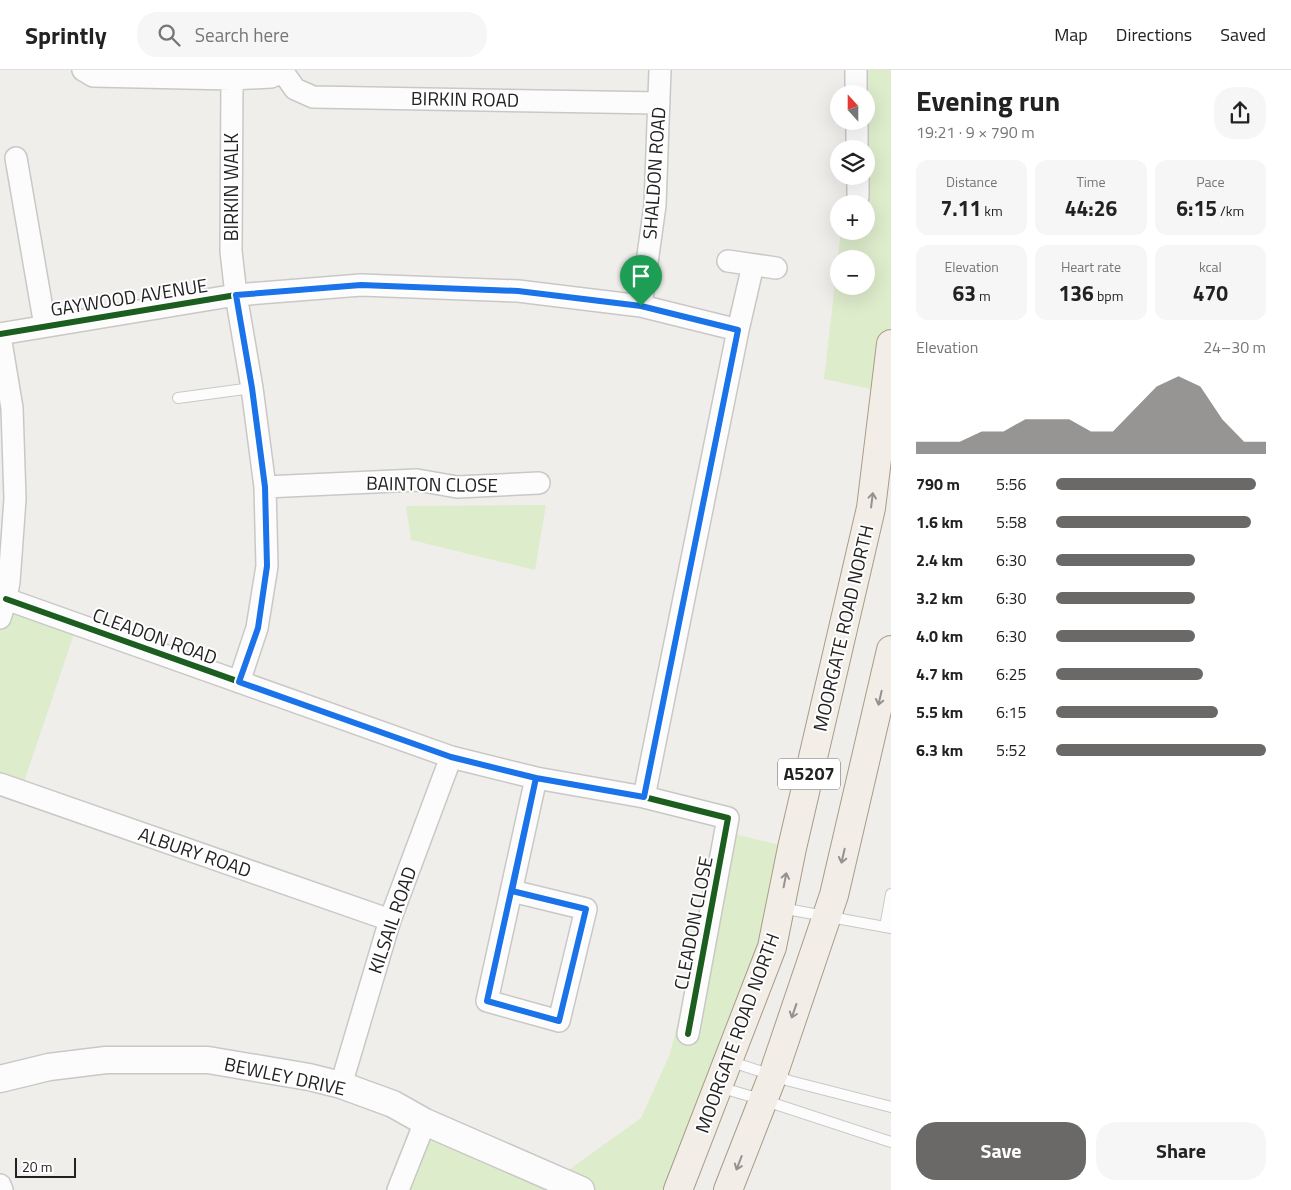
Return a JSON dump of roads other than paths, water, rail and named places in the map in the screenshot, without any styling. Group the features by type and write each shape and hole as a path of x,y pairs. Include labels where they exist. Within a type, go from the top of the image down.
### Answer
{"main road":[{"name":"MOORGATE ROAD NORTH","path":"678,1190 772,947 792,848 871,508 891,344"},
{"name":"A5207","path":"728,1190 773,1075 834,895 891,650"}],"street":[{"path":"83,70 93,76 232,79 271,77 282,71"},
{"name":"SHALDON ROAD","path":"641,306 655,205 660,70"},
{"path":"856,70 856,85"},
{"name":"BIRKIN ROAD","path":"282,71 295,89 313,97 660,103"},
{"name":"BIRKIN WALK","path":"232,79 231,251 265,487 267,566 258,628 239,682"},
{"path":"16,158 45,326"},
{"path":"728,261 776,268"},
{"path":"644,797 738,330 753,265"},
{"name":"GAYWOOD AVENUE","path":"0,335 236,295 361,285 518,291 641,306 738,330"},
{"path":"0,335 12,408 15,499 8,582 3,608"},
{"name":"BAINTON CLOSE","path":"265,487 417,480 457,487 539,483"},
{"name":"CLEADON ROAD","path":"3,608 239,682 451,757 536,778 644,797 728,818"},
{"name":"KILSAIL ROAD","path":"341,1085 390,920 451,757"},
{"path":"512,891 586,909 559,1021 487,1001 536,778"},
{"name":"ALBURY ROAD","path":"0,784 390,920"},
{"name":"CLEADON CLOSE","path":"688,1034 728,818"},
{"name":"BEWLEY DRIVE","path":"0,1079 49,1067 106,1060 208,1060 309,1077 341,1085 392,1104 425,1122 581,1190"},
{"path":"398,1190 425,1122"},
{"path":"0,1185 2,1190"}],"lane":[{"path":"178,398 252,388"},
{"path":"780,907 888,928 891,894"},
{"path":"728,1060 790,1081 891,1107"},
{"path":"718,1086 891,1142"}]}
